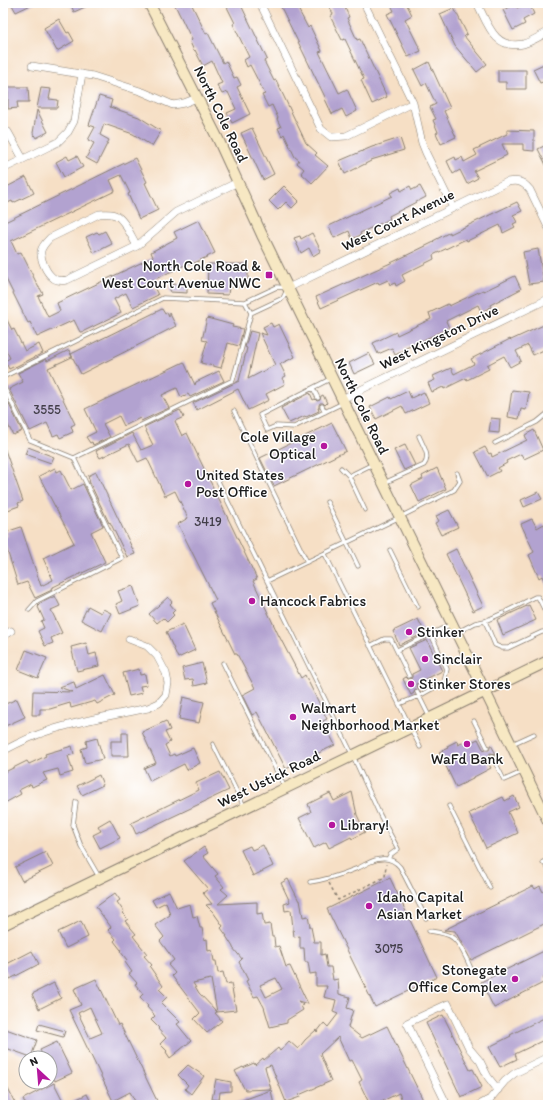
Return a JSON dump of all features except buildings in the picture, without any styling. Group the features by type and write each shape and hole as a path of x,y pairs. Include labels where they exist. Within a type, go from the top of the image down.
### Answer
{"main road":[{"name":"North Cole Road","path":"149,3 197,98 262,235 524,771 545,805 548,821"},
{"name":"West Ustick Road","path":"3,925 548,661"}],"street":[{"path":"260,3 321,129 331,137 346,136 413,103"},
{"path":"364,3 413,103 422,143 453,208"},
{"path":"477,3 498,40 509,45 523,44 548,32"},
{"path":"32,66 93,76 143,92 173,105 197,98"},
{"path":"3,169 58,142 68,132 74,121 82,74"},
{"path":"8,132 23,160"},
{"path":"137,246 121,219 116,215 108,213 99,214 50,238 41,250 42,261 52,277 56,280 67,280 137,246 176,212 238,182"},
{"name":"West Court Avenue","path":"288,288 507,182 521,182 526,185 530,190 548,227"},
{"name":"West Kingston Drive","path":"343,401 548,299"},
{"path":"3,636 11,632"},
{"path":"3,751 48,731 148,708 159,703 166,694 168,684 166,672 157,656 147,646 129,639"},
{"path":"447,1105 407,1023 448,1004 469,1048 480,1061 488,1077 498,1090"},
{"path":"479,1105 490,1099 505,1081 515,1073 548,1057"}],"lane":[{"path":"3,377 163,298 245,302 277,286 288,288 283,298 251,313"},
{"path":"74,458 234,380 251,313 245,302"},
{"path":"332,378 260,415 268,430 276,426 294,427 325,412 343,401"},
{"path":"3,385 30,440 74,458 122,558 37,601 29,610"},
{"path":"313,388 318,398"},
{"path":"322,406 325,412"},
{"path":"234,411 307,562"},
{"path":"495,442 537,422 548,413"},
{"path":"383,484 424,465 428,457 419,436"},
{"path":"349,476 374,464"},
{"path":"341,468 349,476 365,510"},
{"path":"214,473 353,756 380,815 398,849 390,855 388,859"},
{"path":"267,581 454,490 460,481 457,473"},
{"path":"327,502 358,566"},
{"path":"390,550 418,607"},
{"path":"325,554 420,747"},
{"path":"397,650 431,634 485,621 535,597 538,597 548,617"},
{"path":"485,621 495,645 502,648 508,648 542,632 548,632"},
{"path":"399,704 419,696 444,682 447,669 431,634"},
{"path":"370,646 384,639 391,639 409,676"},
{"path":"224,663 285,789"},
{"path":"417,692 430,718"},
{"path":"474,721 487,747"},
{"path":"511,744 534,734"},
{"path":"213,744 245,807"},
{"path":"492,756 504,780 524,771"},
{"path":"76,802 73,825 81,846 99,878"},
{"path":"449,806 490,888"},
{"path":"310,882 336,876 357,869 379,859 388,859 396,862 400,867 426,918"},
{"path":"548,860 543,862 548,868"},
{"path":"429,931 439,932 453,937 458,943 472,971"}],"path":[{"path":"329,882 338,900 385,877 386,864"}],"place":[{"name":"North Cole Road & West Court Avenue NWC","path":"269,275"},
{"name":"Cole Village Optical","path":"324,446"},
{"name":"United States Post Office","path":"188,484"},
{"name":"Hancock Fabrics","path":"252,601"},
{"name":"Stinker","path":"409,632"},
{"name":"Sinclair","path":"425,659"},
{"name":"Stinker Stores","path":"411,684"},
{"name":"Walmart Neighborhood Market","path":"293,717"},
{"name":"WaFd Bank","path":"467,744"},
{"name":"Library!","path":"332,825"},
{"name":"Idaho Capital Asian Market","path":"369,906"},
{"name":"Stonegate Office Complex","path":"515,979"}]}
